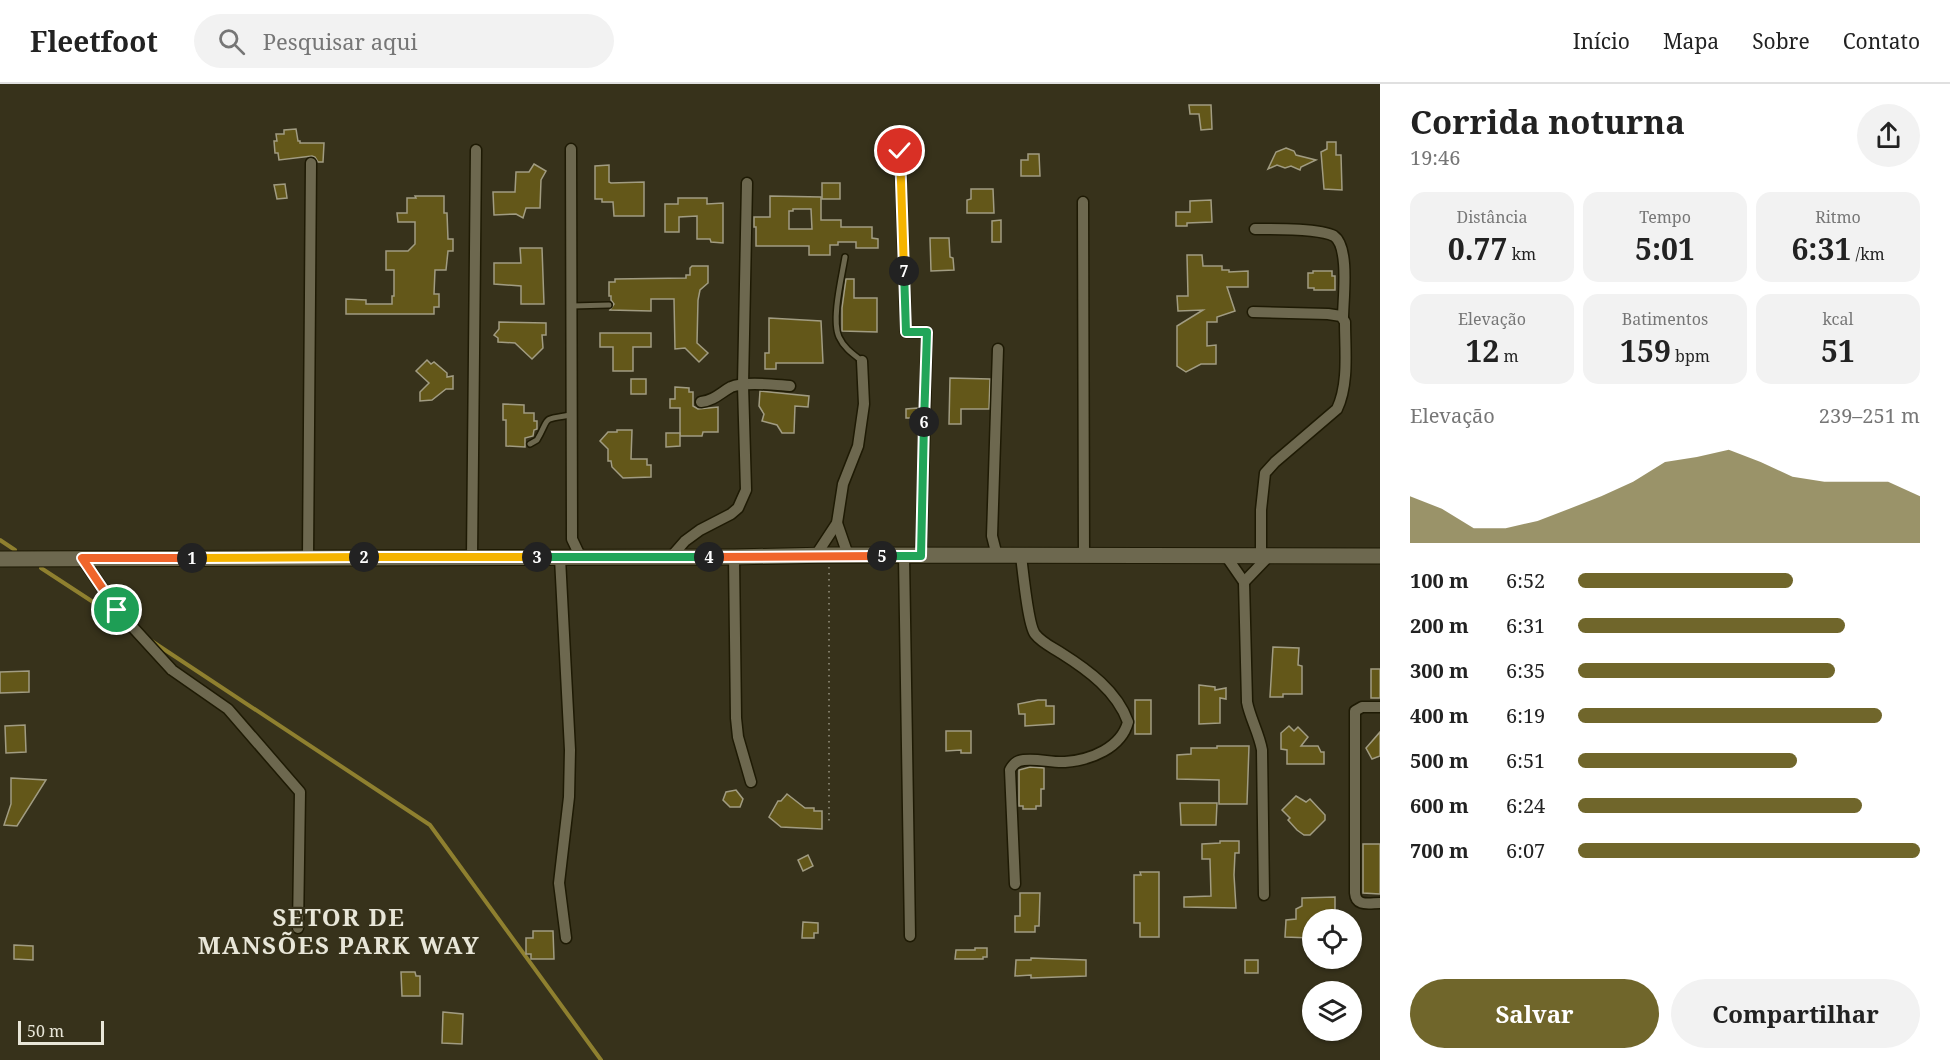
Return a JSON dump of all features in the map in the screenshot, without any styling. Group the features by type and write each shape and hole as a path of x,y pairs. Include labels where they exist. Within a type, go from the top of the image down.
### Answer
{"street":[{"path":"571,149 572,539 582,558"},
{"path":"472,557 476,150"},
{"path":"900,151 906,332 927,332 921,556"},
{"path":"308,557 311,163"},
{"path":"671,557 700,530 731,514 744,498 746,484 743,385 747,183"},
{"path":"1083,202 1084,556"},
{"path":"1244,582 1265,557 1262,510 1265,473 1275,462 1329,418 1341,401 1345,368 1344,262 1341,245 1334,237 1311,231 1255,229"},
{"path":"1253,312 1328,314 1343,318"},
{"path":"998,349 992,536 998,556"},
{"path":"822,555 837,523 843,484 858,446 864,404 862,361"},
{"path":"701,402 708,401 731,387 790,386"},
{"path":"837,523 848,555"},
{"path":"979,556 992,536"},
{"path":"566,938 559,883 569,797 570,750 558,558 572,539"},
{"path":"0,559 582,558 822,555 1380,556"},
{"path":"904,556 910,936"},
{"path":"1015,884 1010,770 1012,764 1020,760 1066,762 1094,755 1116,744 1125,733 1128,722 1117,700 1105,687 1084,668 1044,643 1033,632 1021,556"},
{"path":"1226,556 1244,582 1247,702 1260,736 1262,750 1264,895"},
{"path":"734,557 736,718 738,737 751,783"},
{"path":"82,558 117,610 171,669 228,709 300,792 298,928"},
{"path":"1380,707 1362,707 1355,711 1355,897 1360,903 1380,903"}],"lane":[{"path":"845,257 836,320 838,336 846,348 862,361"},
{"path":"571,306 609,305"},
{"path":"530,444 537,440 547,419 571,416"}],"path":[{"path":"822,555 829,824"}],"building":[{"path":"1189,105 1211,105 1212,129 1201,130 1199,114 1190,114"},
{"path":"296,129 300,143 324,143 323,162 318,162 312,156 279,160 278,153 275,153 276,134 284,134 284,130"},
{"path":"1327,142 1336,142 1336,155 1341,155 1342,190 1324,189 1321,152 1327,149"},
{"path":"1286,148 1294,151 1296,155 1316,160 1301,167 1300,170 1291,166 1285,168 1277,165 1268,169 1276,152"},
{"path":"1028,154 1039,154 1040,176 1021,176 1021,160 1028,160"},
{"path":"534,164 546,171 541,180 540,208 526,208 523,218 516,214 494,215 493,192 515,192 516,172 529,172"},
{"path":"609,165 609,182 611,183 644,182 644,216 614,216 613,202 602,202 602,199 595,199 595,166"},
{"path":"822,183 840,183 840,199 822,199"},
{"path":"285,184 287,198 277,199 274,185"},
{"path":"971,189 993,189 994,213 967,213 967,200 971,199"},
{"path":"415,196 444,196 448,239 453,239 453,251 448,251 446,270 435,270 434,294 439,294 439,307 434,307 434,314 346,314 346,299 366,300 366,304 392,304 394,270 386,270 386,251 408,251 415,244 415,222 398,222 397,213 407,213 407,198 416,198"},
{"path":"770,196 821,197 821,220 841,220 841,227 872,227 872,238 878,239 878,248 856,248 856,242 838,242 838,245 830,245 830,255 809,255 809,246 756,246 754,217 770,217","holes":["811,209 812,229 789,229 789,211"]},
{"path":"678,198 707,198 707,204 723,203 723,243 711,242 710,239 697,239 697,216 679,217 679,232 665,232 665,204 678,204"},
{"path":"1211,200 1212,222 1176,226 1176,212 1190,212 1190,201"},
{"path":"1001,220 1001,242 992,242 992,221"},
{"path":"930,238 949,238 950,257 953,258 954,270 931,271"},
{"path":"520,248 542,248 544,304 521,304 521,286 494,284 494,263 521,263"},
{"path":"1187,255 1202,255 1203,266 1222,266 1222,270 1229,270 1229,272 1248,271 1248,287 1227,287 1235,311 1217,317 1217,322 1207,322 1207,346 1216,345 1216,364 1201,364 1186,372 1177,366 1177,326 1203,310 1178,311 1177,296 1188,296"},
{"path":"692,266 708,266 708,283 700,290 698,300 697,343 708,353 699,362 685,348 675,349 674,299 651,299 651,311 610,310 614,304 609,296 609,282 615,282 615,279 686,278 686,275 690,275"},
{"path":"1313,271 1332,271 1332,276 1335,276 1335,290 1308,288 1308,273 1313,273"},
{"path":"846,279 854,279 854,298 877,298 877,332 842,331"},
{"path":"769,318 821,321 823,363 776,363 776,369 765,369 765,353 769,353"},
{"path":"499,322 546,323 546,335 542,335 543,348 532,359 515,343 498,342 498,338 494,335 499,329"},
{"path":"600,333 651,333 651,347 633,347 633,371 613,371 613,347 600,347"},
{"path":"427,360 431,364 434,362 447,373 447,377 453,376 453,389 446,389 432,400 420,401 420,392 429,383 416,371"},
{"path":"950,378 990,379 989,409 961,409 961,424 949,424"},
{"path":"631,379 646,379 646,394 631,394"},
{"path":"675,387 689,388 689,392 693,392 693,406 698,409 718,407 718,432 703,432 702,436 680,436 680,408 670,408 670,399 675,399"},
{"path":"760,391 809,396 808,407 795,406 794,433 782,433 777,425 762,421 764,414 759,406"},
{"path":"503,404 524,405 524,413 534,413 537,429 534,430 533,436 525,438 525,447 506,446 506,420 503,420"},
{"path":"917,408 917,418 906,418 906,409"},
{"path":"617,430 632,430 631,459 647,459 647,465 651,465 651,477 623,478 612,467 611,461 608,461 608,449 600,441 608,432 617,432"},
{"path":"666,433 680,433 680,446 666,447"},
{"path":"1273,647 1299,648 1298,665 1302,666 1302,694 1270,697"},
{"path":"1371,669 1380,669 1380,698 1371,698"},
{"path":"29,671 29,692 0,693 0,672"},
{"path":"1199,685 1215,687 1215,690 1226,688 1226,699 1220,698 1220,723 1199,724"},
{"path":"1046,700 1046,706 1054,706 1054,724 1025,726 1025,714 1019,714 1018,704"},
{"path":"1135,700 1151,700 1151,734 1135,734"},
{"path":"25,725 26,752 6,753 5,726"},
{"path":"1289,726 1294,731 1298,727 1308,737 1301,746 1318,746 1321,752 1324,752 1324,764 1287,764 1287,750 1281,749 1281,733"},
{"path":"946,731 971,731 971,753 961,753 961,750 946,751"},
{"path":"1380,732 1380,756 1372,759 1366,748"},
{"path":"1217,746 1249,746 1247,804 1219,804 1219,780 1177,779 1177,755 1191,754 1191,748 1217,748"},
{"path":"1030,767 1044,768 1044,789 1041,789 1041,806 1036,806 1036,809 1023,809 1023,806 1019,806 1019,770"},
{"path":"11,778 46,780 17,826 4,825 11,804"},
{"path":"736,790 743,799 740,807 730,807 723,800 726,792"},
{"path":"787,794 805,808 822,811 822,829 781,827 769,817 778,801 781,801"},
{"path":"1296,796 1306,802 1310,799 1325,815 1325,820 1310,835 1304,835 1297,830 1282,810"},
{"path":"1180,803 1217,803 1216,825 1181,825"},
{"path":"1220,841 1239,841 1239,853 1235,853 1234,875 1236,908 1184,907 1184,897 1211,896 1210,859 1202,859 1202,844 1220,843"},
{"path":"1363,844 1380,844 1380,894 1363,893"},
{"path":"808,855 813,866 803,871 798,860"},
{"path":"1140,872 1159,872 1159,937 1140,937 1140,923 1134,923 1134,875 1141,875"},
{"path":"1020,893 1040,893 1039,926 1035,926 1035,932 1015,932 1015,916 1020,916"},
{"path":"1335,897 1335,909 1302,909 1302,938 1285,937 1286,920 1296,919 1296,909 1302,906 1302,898"},
{"path":"803,922 818,923 818,933 814,933 814,938 802,938"},
{"path":"533,931 553,931 554,959 531,959 531,954 526,954 526,938 533,938"},
{"path":"14,945 33,946 33,960 14,959"},
{"path":"975,948 987,948 987,957 955,959 956,950 975,950"},
{"path":"1031,958 1086,960 1086,976 1031,978 1031,975 1015,976 1016,960 1031,960"},
{"path":"1245,960 1258,960 1258,973 1245,973"},
{"path":"401,972 415,972 416,976 420,976 420,996 402,996"},
{"path":"443,1012 463,1014 462,1044 442,1043"}],"waterway":[{"path":"0,540 15,550"},
{"path":"41,568 116,617"},
{"path":"150,640 430,825 601,1060"}],"district":[{"name":"SETOR DE MANSÕES PARK WAY","path":"339,930"}],"route":[{"path":"117,610 82,558 921,556 927,332 906,332 900,151"}]}
